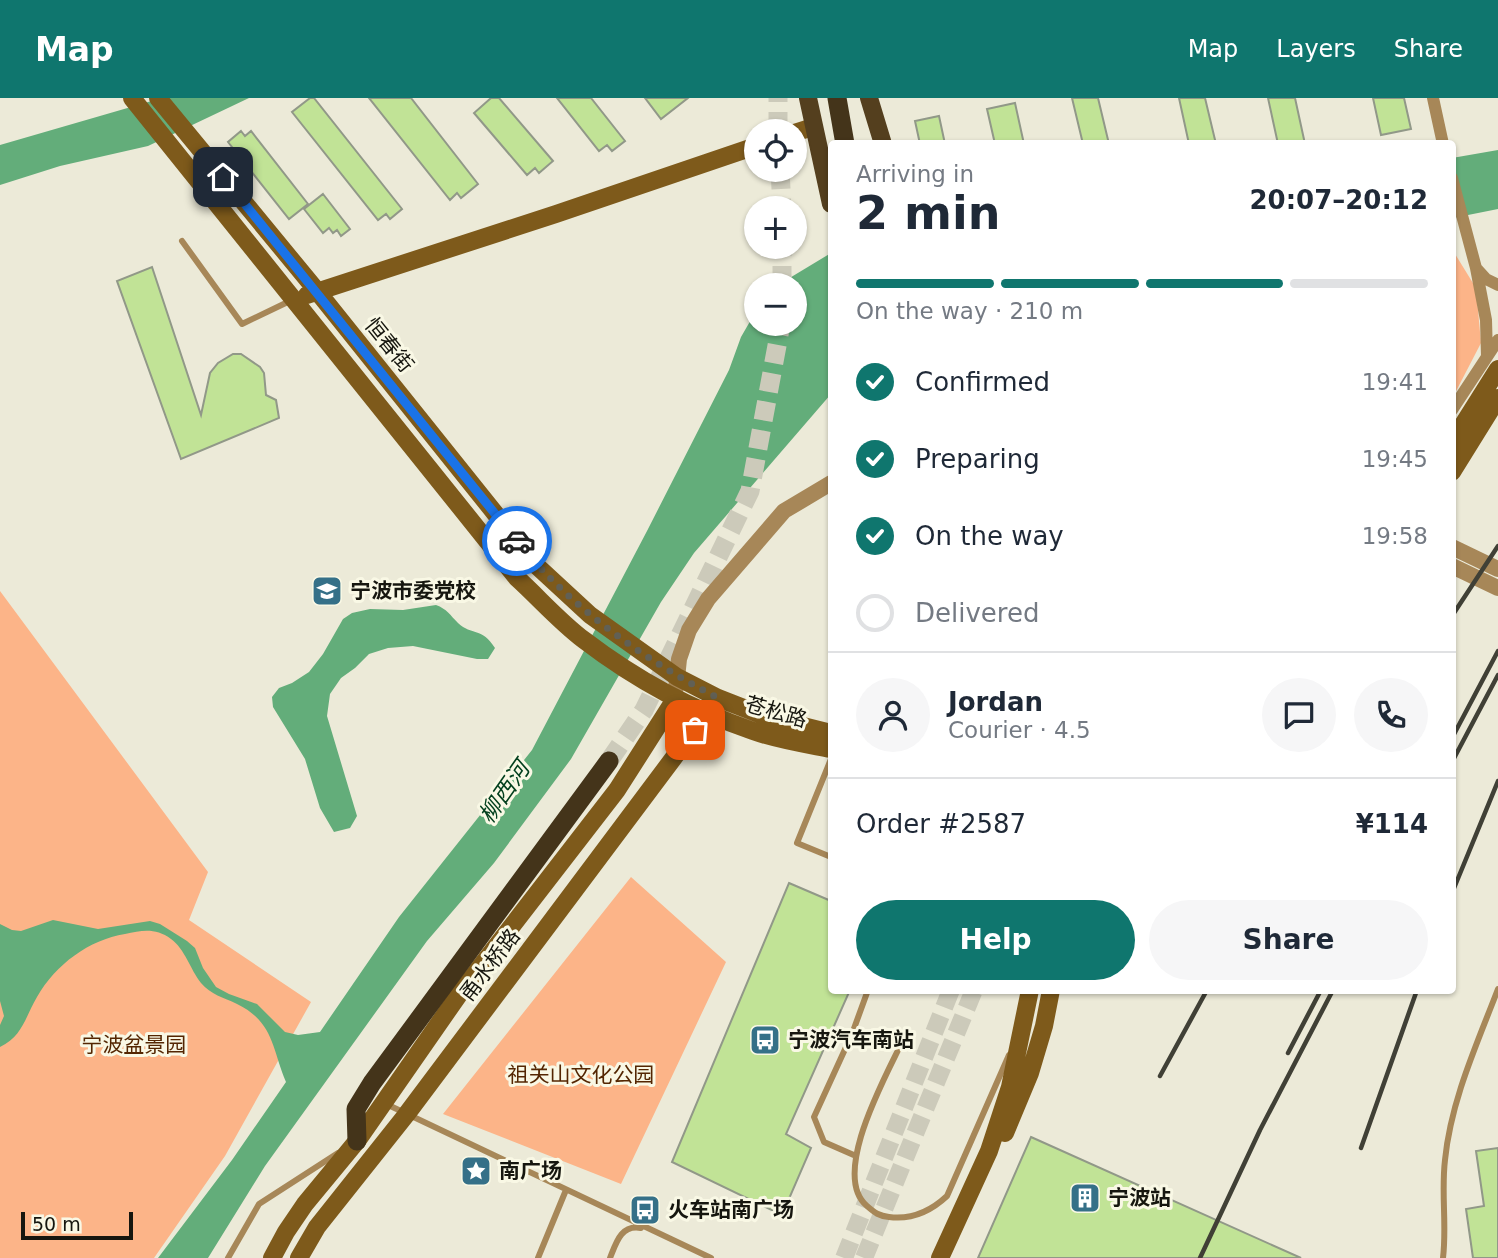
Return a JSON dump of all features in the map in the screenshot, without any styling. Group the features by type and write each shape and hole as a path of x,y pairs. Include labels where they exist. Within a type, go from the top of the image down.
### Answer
{"highway":[{"path":"837,98 844,140"},
{"path":"357,1141 356,1109 372,1083 609,761"}],"main road":[{"path":"132,98 294,299 744,150"},
{"name":"恒春街","path":"158,98 538,567 590,615 646,656"},
{"path":"808,98 828,191"},
{"path":"862,98 871,140"},
{"path":"869,98 882,140"},
{"path":"807,129 813,127"},
{"name":"苍松路","path":"294,299 517,578 582,639 635,676 675,699 755,732 828,749"},
{"path":"1456,434 1493,362"},
{"path":"1456,466 1498,398"},
{"name":"苍松路","path":"646,656 677,677 718,698 767,717 828,732"},
{"name":"甬水桥路","path":"299,1258 317,1227 406,1115 718,698"},
{"name":"甬水桥路","path":"272,1258 305,1204 357,1141 460,993 617,790 675,699"},
{"path":"940,1258 989,1151 1010,1087 1029,994"},
{"path":"989,1151 1007,1130 1030,1073 1050,994"}],"street":[{"path":"1433,98 1442,140"},
{"path":"1456,192 1476,268 1493,362"},
{"path":"1476,268 1486,279 1498,285"},
{"path":"1456,405 1493,362 1498,340"},
{"path":"675,699 679,659 689,631 708,599 784,511 828,485"},
{"path":"1456,549 1498,569"},
{"path":"1456,568 1498,588"}],"lane":[{"path":"182,241 243,324 294,299"},
{"path":"828,766 797,843 828,856"},
{"path":"1443,1258 1446,1233 1444,1161 1454,1106 1498,989"},
{"path":"856,1156 824,1142 814,1117 852,1034 867,994"},
{"path":"902,1042 868,1116 856,1156 855,1182 861,1201 879,1216 900,1219 934,1208 947,1196 1021,1031"},
{"path":"384,1103 711,1258"},
{"path":"228,1258 259,1204 357,1141"},
{"path":"538,1258 566,1190"},
{"path":"610,1258 625,1230 635,1226 647,1228"}],"green space":[{"path":"1456,256 1476,288 1481,343 1456,391"},
{"name":"宁波盆景园","path":"0,591 208,872 189,920 311,1002 225,1156 154,1258 0,1258"},
{"name":"祖关山文化公园","path":"631,877 726,962 621,1184 443,1114"}],"water":[{"path":"162,98 249,98 148,146 60,166 0,185 0,145"},
{"path":"1498,150 1498,209 1456,217 1456,157"},
{"name":"柳西河","path":"828,255 828,397 694,553 661,602 571,759 494,863 427,941 265,1166 208,1258 158,1258 232,1160 286,1082 270,1037 249,1011 205,987 180,948 171,939 160,933 144,931 112,937 75,955 45,985 19,1032 0,1047 0,1025 4,1016 0,1001 0,924 21,931 53,920 98,929 150,921 160,924 195,948 203,968 216,987 257,1004 285,1032 298,1035 320,1032 399,917 532,750 729,370 744,332 744,336 807,336 807,273 798,273"},
{"path":"436,605 446,610 463,627 486,637 495,648 488,659 477,659 413,646 388,648 369,654 341,678 330,694 327,716 357,816 350,828 334,832 320,808 305,759 273,707 272,697 279,688 309,672 343,619 352,613 370,609 403,610"}],"building":[{"path":"310,98 314,98 402,209 390,219 386,214 378,220 292,112"},
{"path":"369,98 411,98 478,184 461,198 457,193 450,200"},
{"path":"491,98 499,98 553,161 539,173 535,168 527,175 474,113"},
{"path":"557,98 591,98 625,141 612,151 607,145 599,151"},
{"path":"645,98 688,98 661,119"},
{"path":"1072,98 1098,98 1108,140 1082,140"},
{"path":"1179,98 1205,98 1215,140 1188,140"},
{"path":"1268,98 1295,98 1304,140 1277,140"},
{"path":"1373,98 1404,98 1411,129 1381,135"},
{"path":"1015,103 1023,140 994,140 987,109"},
{"path":"939,116 944,140 919,140 915,121"},
{"path":"241,131 245,136 251,131 308,204 289,219 228,142"},
{"path":"323,194 350,229 341,236 337,230 333,233 329,228 323,233 304,209"},
{"path":"152,267 201,415 210,373 218,363 233,354 241,354 264,373 266,395 276,400 279,418 181,459 117,281"},
{"path":"789,883 828,900 828,994 848,994 786,1134 811,1148 782,1215 672,1162"},
{"name":"宁波站","path":"1031,1137 1301,1258 978,1258"},
{"path":"1498,1148 1498,1258 1473,1258 1466,1209 1484,1206 1476,1151"}],"tunnel":[{"path":"778,98 778,119"},
{"path":"781,182 781,196"},
{"path":"782,259 782,273"},
{"path":"609,761 644,710 750,491 779,336"},
{"path":"844,1258 949,994"},
{"path":"864,1258 972,994"}],"railway":[{"path":"1456,610 1498,546"},
{"path":"1456,730 1498,651"},
{"path":"1456,754 1498,675"},
{"path":"1456,883 1498,781"},
{"path":"1160,1076 1205,994"},
{"path":"1288,1053 1319,994"},
{"path":"1200,1258 1260,1130 1331,994"},
{"path":"1361,1148 1416,994"}],"way so far":[{"path":"517,541 538,567 590,615 677,677 718,698 695,730"}],"place":[{"name":"宁波市委党校","path":"327,591"},
{"name":"宁波汽车南站","path":"765,1040"},
{"name":"南广场","path":"476,1171"},
{"name":"宁波站","path":"1085,1198"},
{"name":"火车站南广场","path":"645,1210"}],"route":[{"path":"223,177 517,541"}]}
